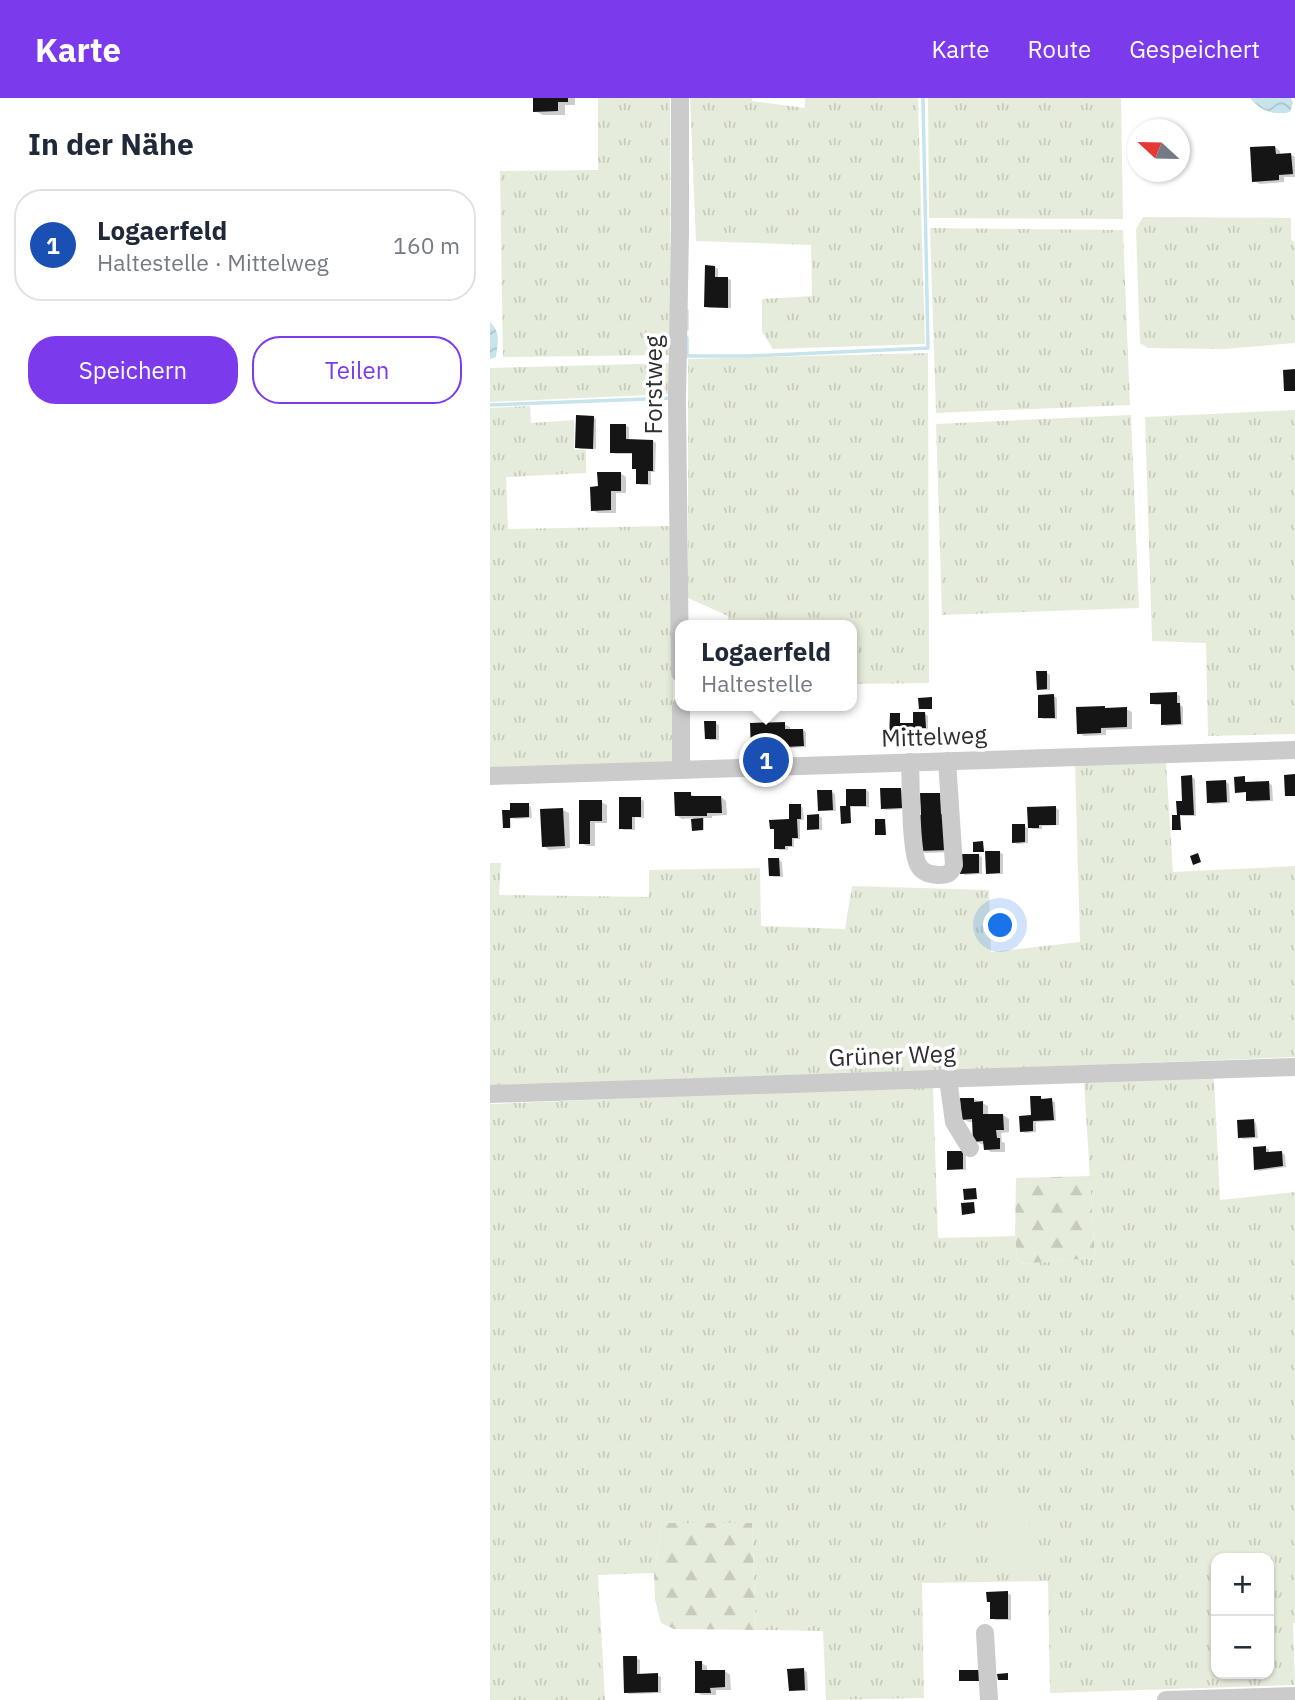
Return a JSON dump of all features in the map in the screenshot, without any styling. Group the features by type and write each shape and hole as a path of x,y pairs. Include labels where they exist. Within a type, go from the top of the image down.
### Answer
{"street":[{"name":"Forstweg","path":"679,620 677,400 680,98"},
{"path":"681,711 681,769"},
{"name":"Mittelweg","path":"490,776 1295,750"},
{"path":"910,762 917,862 919,868 925,872 941,875 952,871 954,864 947,761"},
{"name":"Grüner Weg","path":"490,1094 1295,1067"},
{"path":"948,1079 954,1122 970,1149"},
{"path":"985,1633 989,1700"},
{"path":"1166,1700 1295,1696"}],"green space":[{"path":"598,98 670,98 671,355 503,357 500,171 598,170"},
{"path":"690,98 752,98 752,101 805,108 805,98 918,98 925,344 773,349 762,332 762,299 812,296 811,245 696,241"},
{"path":"928,98 1121,98 1123,219 929,218"},
{"path":"1143,217 1291,218 1291,239 1295,243 1295,343 1224,349 1148,348 1140,343 1136,229"},
{"path":"930,228 1123,230 1130,405 936,413"},
{"path":"928,353 929,683 857,684 857,620 728,620 728,616 688,598 688,359"},
{"path":"672,363 672,394 490,402 490,368"},
{"path":"530,406 531,423 574,420 574,450 586,450 586,473 506,477 508,529 672,526 674,765 490,770 490,408"},
{"path":"1295,410 1295,734 1208,736 1206,643 1152,641 1145,417"},
{"path":"1131,415 1139,608 942,615 936,424"},
{"path":"1166,763 1173,872 1295,866 1295,1057 490,1088 490,863 501,863 499,895 649,897 649,870 760,868 761,926 845,929 852,886 989,890 991,952 1080,942 1075,764"},
{"path":"1214,1078 1220,1200 1295,1192 1295,1685 1050,1693 1048,1581 922,1583 924,1698 826,1700 823,1631 756,1630 752,1523 662,1523 654,1573 598,1575 605,1700 490,1700 490,1104 933,1086 938,1238 1015,1236 1018,1264 1095,1258 1084,1081"},
{"path":"1090,1176 1095,1258 1018,1264 1015,1236 1016,1178"},
{"path":"1028,1496 1031,1568 995,1570 991,1498"},
{"path":"955,1522 967,1527 972,1539 967,1551 955,1556 943,1551 938,1539 943,1527"},
{"path":"662,1523 752,1523 756,1630 674,1629 661,1623 655,1600 654,1573"}],"water":[{"path":"1250,98 1291,98 1293,103 1290,112 1273,113 1263,109"},
{"path":"490,322 496,330 498,342 496,357 490,359"}],"building":[{"path":"533,98 568,98 568,102 558,102 558,111 533,112"},
{"path":"1275,146 1276,154 1291,153 1293,174 1279,175 1279,180 1252,182 1250,147"},
{"path":"705,265 715,266 715,277 728,277 728,308 704,307"},
{"path":"1295,369 1295,391 1284,391 1283,370"},
{"path":"576,415 594,416 593,449 575,448"},
{"path":"610,424 626,424 626,439 653,440 653,471 648,471 648,484 636,484 632,453 610,453"},
{"path":"597,472 621,472 621,491 611,491 611,510 591,511 590,487 598,486"},
{"path":"1036,671 1047,671 1047,689 1037,690"},
{"path":"1177,692 1181,724 1161,725 1161,704 1150,704 1150,693"},
{"path":"1054,694 1055,718 1038,718 1038,695"},
{"path":"932,697 932,709 919,709 918,698"},
{"path":"1076,707 1127,707 1127,727 1101,728 1101,733 1077,734"},
{"path":"913,712 925,712 926,728 913,728 913,741 889,741 890,713 900,713 900,723 913,723"},
{"path":"704,721 716,721 716,739 705,739"},
{"path":"785,722 785,729 803,729 804,746 785,747 786,750 751,751 750,723"},
{"path":"1295,774 1295,796 1285,796 1284,775"},
{"path":"1192,775 1194,815 1180,815 1181,830 1172,830 1172,815 1177,815 1176,801 1182,801 1181,776"},
{"path":"1245,776 1245,782 1269,781 1270,800 1246,801 1246,792 1235,793 1234,777"},
{"path":"1226,780 1227,802 1207,803 1206,781"},
{"path":"880,788 901,788 902,808 881,809"},
{"path":"846,789 866,789 866,806 850,806 851,823 841,824 840,806 846,806"},
{"path":"817,790 832,790 833,810 818,811"},
{"path":"674,792 691,792 691,796 721,796 722,813 675,816"},
{"path":"920,793 940,793 941,814 949,813 950,850 918,851 916,815 921,815"},
{"path":"619,797 641,797 641,817 632,817 632,829 619,829"},
{"path":"579,800 602,800 602,821 590,821 590,844 579,844"},
{"path":"510,803 529,803 529,817 510,818 510,828 503,828 502,810 510,810"},
{"path":"789,804 801,804 801,819 797,819 798,838 792,838 792,846 774,849 774,829 770,829 769,820 789,819"},
{"path":"1056,806 1056,825 1028,828 1027,807"},
{"path":"563,808 565,846 542,847 540,809"},
{"path":"819,814 819,829 807,830 807,815"},
{"path":"703,818 703,830 692,831 691,819"},
{"path":"875,819 885,819 886,835 875,835"},
{"path":"1012,824 1025,824 1025,842 1012,843"},
{"path":"983,841 984,852 973,852 973,842"},
{"path":"985,851 1000,851 1000,873 986,874"},
{"path":"1198,853 1201,862 1193,865 1190,856"},
{"path":"960,854 979,854 979,873 960,874"},
{"path":"768,858 779,858 780,876 769,876"},
{"path":"1030,1096 1052,1098 1054,1120 1033,1121 1033,1131 1020,1132 1019,1116 1031,1115"},
{"path":"960,1098 974,1098 974,1102 983,1101 983,1114 1003,1114 1004,1130 996,1130 997,1138 1000,1138 1000,1149 984,1150 983,1141 973,1142 972,1119 961,1120"},
{"path":"1254,1119 1255,1137 1238,1138 1237,1120"},
{"path":"1266,1146 1266,1152 1282,1151 1283,1166 1254,1170 1253,1147"},
{"path":"947,1151 963,1151 963,1169 947,1170"},
{"path":"976,1188 977,1199 964,1200 963,1189"},
{"path":"974,1202 975,1213 962,1215 961,1203"},
{"path":"1008,1591 1008,1619 990,1619 990,1602 987,1602 986,1592"},
{"path":"623,1656 637,1656 637,1674 658,1673 658,1692 624,1693"},
{"path":"695,1661 702,1661 702,1670 725,1670 725,1687 710,1688 711,1693 695,1693"},
{"path":"804,1668 805,1690 789,1691 787,1669"},
{"path":"959,1670 981,1670 981,1681 959,1681"},
{"path":"1008,1673 1008,1680 998,1680 997,1674"}],"waterway":[{"path":"685,356 749,356 928,348 923,98"},
{"path":"687,311 687,329"},
{"path":"687,338 687,355"},
{"path":"490,405 673,398"}],"place":[{"name":"Logaerfeld","path":"766,760"}]}
